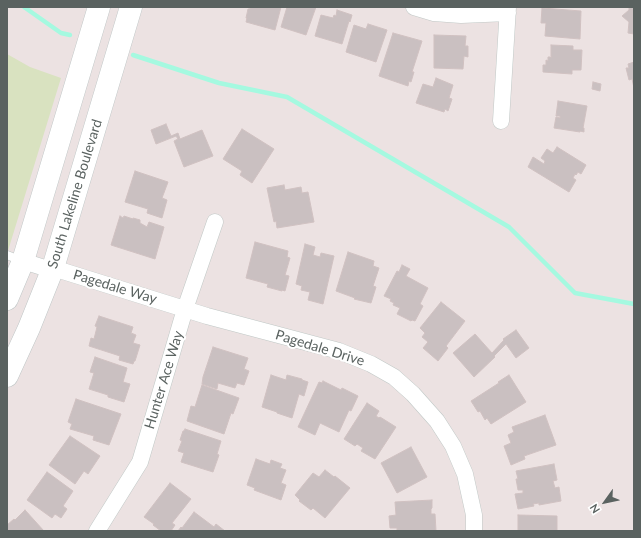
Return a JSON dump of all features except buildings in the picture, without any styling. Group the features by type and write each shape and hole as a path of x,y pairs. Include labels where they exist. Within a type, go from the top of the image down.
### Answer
{"main road":[{"path":"7,299 15,258 58,144 99,7"},
{"name":"South Lakeline Boulevard","path":"7,376 29,328 53,268 131,7"}],"street":[{"path":"414,7 434,13 461,15 508,10 501,121"},
{"name":"Hunter Ace Way","path":"98,531 140,462 185,309 215,222"},
{"name":"Pagedale Way","path":"15,258 51,270 53,268 185,309"},
{"name":"Pagedale Drive","path":"185,309 339,351 371,364 394,377 413,394 437,421 453,446 465,474 474,515 474,531"}],"green space":[{"path":"7,54 30,67 61,78 7,254"}],"waterway":[{"path":"24,7 61,33 70,35"},
{"path":"133,55 219,83 287,97 509,227 575,293 634,304"}]}
